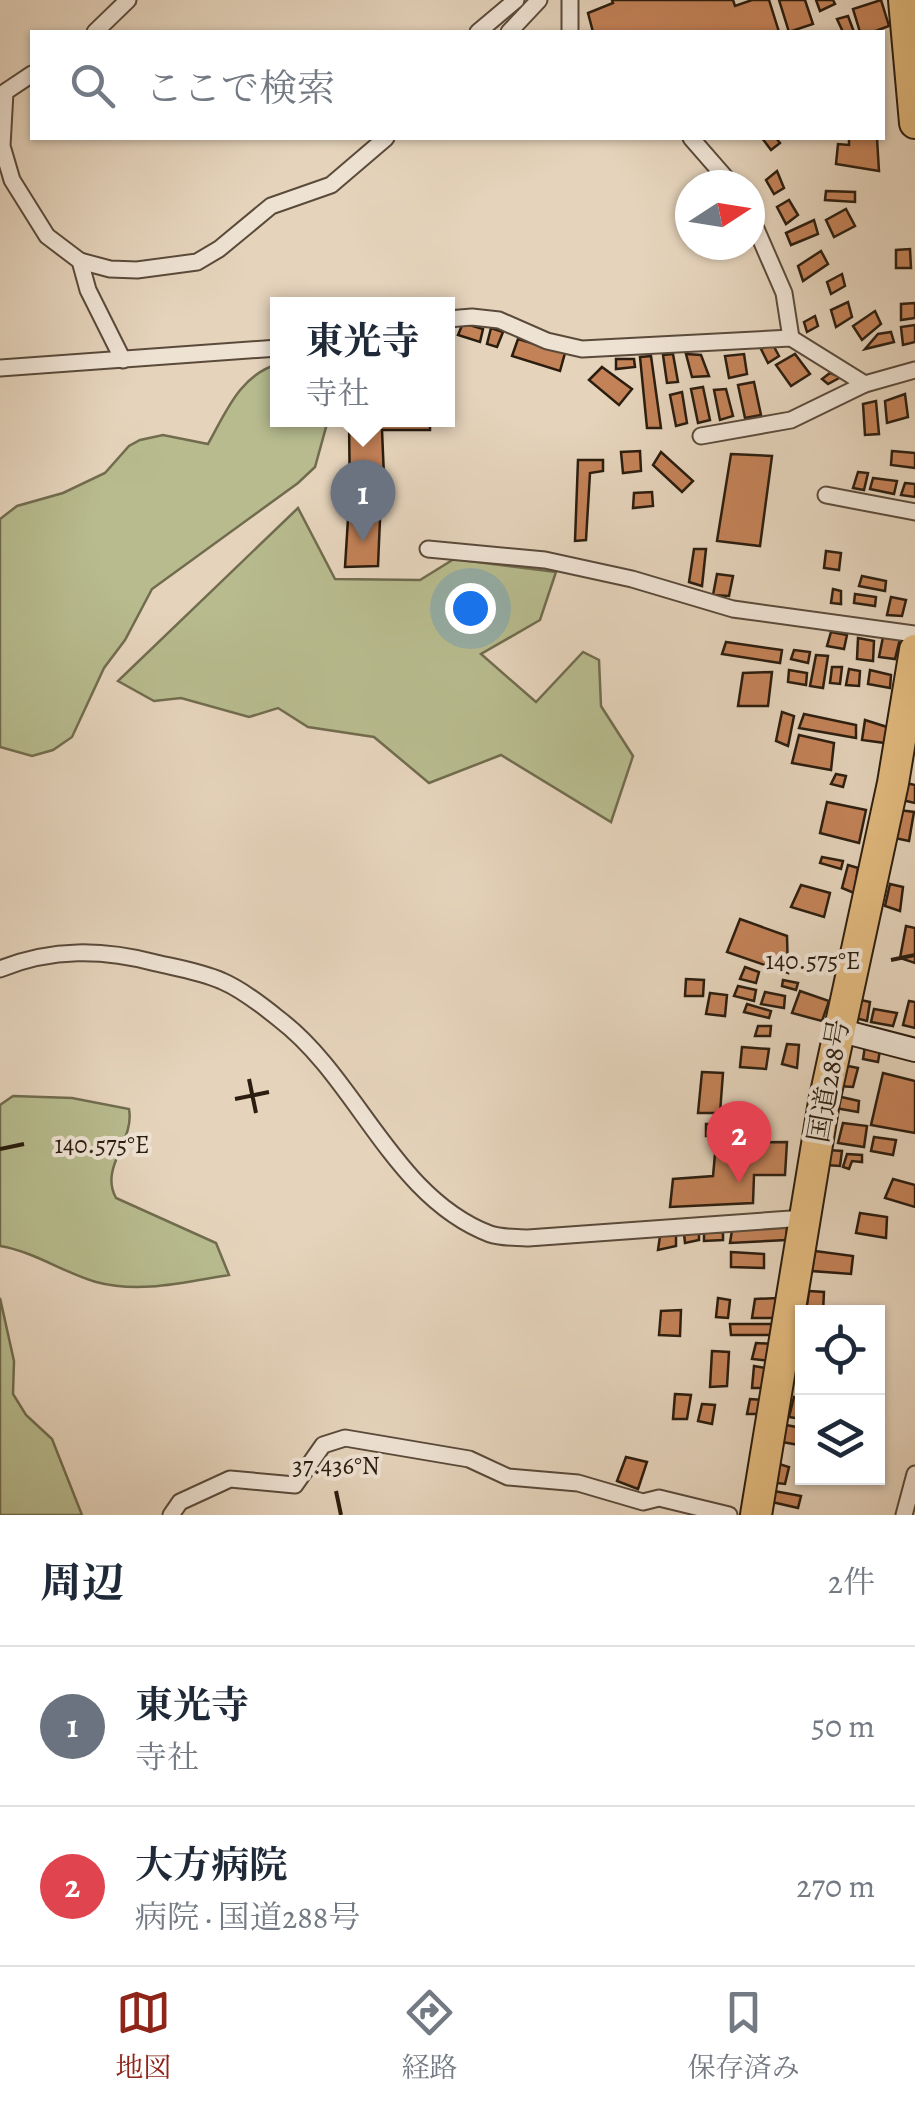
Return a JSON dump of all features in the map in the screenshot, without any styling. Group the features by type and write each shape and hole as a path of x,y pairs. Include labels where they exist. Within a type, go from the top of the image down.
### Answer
{"highway":[{"path":"904,0 915,123"},
{"name":"国道288号","path":"756,1515 838,1030 893,784 915,650"}],"main road":[{"path":"838,1030 915,1050"}],"street":[{"path":"97,30 128,0"},
{"path":"480,30 516,0"},
{"path":"511,30 539,0"},
{"path":"570,0 570,30"},
{"path":"30,75 5,92 2,146 12,180 47,236 80,261 110,270 197,262 219,250 271,206 331,185 384,140"},
{"path":"693,140 719,170"},
{"path":"765,244 784,294 791,338"},
{"path":"80,261 88,290 124,360"},
{"path":"455,318 499,320 547,340 582,348 791,338 864,384"},
{"path":"0,368 270,349"},
{"path":"701,436 790,420 864,384 915,370"},
{"path":"826,495 915,512"},
{"path":"428,549 545,560 632,579 732,609 915,634"},
{"path":"0,969 68,952 122,954 223,981 280,1020 314,1051 422,1188 492,1235 528,1238 805,1218"},
{"path":"172,1515 180,1502 230,1479 295,1485 323,1445 345,1438 469,1459 508,1476 578,1484 644,1502 658,1498 729,1515"},
{"path":"909,1507 915,1474"}],"green space":[{"path":"270,367 270,427 326,427 315,467 152,589 125,640 104,668 72,737 53,750 32,756 0,747 0,519 17,506 63,493 105,473 129,446 140,440 163,435 208,444 244,386"},
{"path":"298,508 335,579 420,580 454,559 556,572 540,620 481,654 536,702 583,652 599,660 601,706 633,756 611,822 501,755 429,783 374,737 308,727 278,708 249,717 181,698 154,701 118,681"},
{"path":"13,1096 72,1098 129,1109 127,1132 112,1176 116,1198 216,1243 229,1275 162,1286 113,1285 0,1246 0,1105"},
{"path":"0,1298 14,1361 13,1394 26,1415 52,1439 82,1515 0,1515"}],"building":[{"path":"612,0 733,0 735,6 769,0 778,30 592,30 588,13 613,3"},
{"path":"779,0 805,0 813,24 788,30"},
{"path":"816,0 833,0 835,4 820,11"},
{"path":"881,0 889,26 859,30 853,9"},
{"path":"848,16 853,30 842,30 837,19"},
{"path":"764,140 780,143 771,150"},
{"path":"849,140 877,140 879,171 836,164 838,144 849,145"},
{"path":"777,171 784,188 774,194 766,180"},
{"path":"826,191 855,192 855,202 825,200"},
{"path":"789,200 798,215 786,224 777,207"},
{"path":"846,209 855,226 834,237 826,220"},
{"path":"814,220 818,234 791,245 786,233"},
{"path":"910,249 911,268 896,268 896,250"},
{"path":"821,251 828,264 803,281 798,266"},
{"path":"842,274 845,286 831,294 827,282"},
{"path":"848,302 852,317 836,327 831,310"},
{"path":"915,303 915,318 901,320 901,304"},
{"path":"875,311 881,324 862,340 853,326"},
{"path":"815,316 818,326 807,332 804,322"},
{"path":"463,323 483,329 480,342 458,335"},
{"path":"915,325 915,342 903,345 901,327"},
{"path":"491,328 503,332 497,347 487,344"},
{"path":"891,332 894,342 865,349 878,334"},
{"path":"518,339 565,353 560,371 512,356"},
{"path":"772,343 779,356 768,363 761,349"},
{"path":"673,354 678,382 667,383 663,355"},
{"path":"686,354 701,355 709,376 692,377"},
{"path":"744,354 747,374 729,378 725,356"},
{"path":"795,354 810,374 791,386 776,365"},
{"path":"651,356 661,428 647,428 640,357"},
{"path":"616,359 634,359 635,367 616,369"},
{"path":"602,367 632,389 619,405 589,380"},
{"path":"830,373 841,377 828,384 822,379"},
{"path":"754,382 761,415 745,418 738,385"},
{"path":"703,387 710,420 698,423 691,389"},
{"path":"726,389 733,416 720,420 714,390"},
{"path":"682,392 687,423 676,426 670,395"},
{"path":"905,394 908,417 887,423 885,401"},
{"path":"876,401 879,434 865,435 863,404"},
{"path":"349,427 430,427 382,430 385,500 350,501"},
{"path":"640,451 641,471 623,473 621,452"},
{"path":"892,451 915,453 915,468 891,465"},
{"path":"661,452 693,481 682,492 653,465"},
{"path":"731,454 772,456 760,546 717,541"},
{"path":"578,460 603,460 603,471 590,473 586,540 575,541"},
{"path":"858,472 868,473 864,490 853,488"},
{"path":"873,478 897,481 894,494 870,489"},
{"path":"905,483 915,484 915,497 901,495"},
{"path":"652,492 653,506 633,508 634,493"},
{"path":"348,519 380,519 378,566 345,567"},
{"path":"694,549 706,549 702,586 689,582"},
{"path":"826,551 841,553 839,570 824,568"},
{"path":"717,574 733,576 729,596 713,595"},
{"path":"862,576 886,581 885,591 859,586"},
{"path":"833,589 841,591 841,604 831,603"},
{"path":"855,594 876,597 875,606 854,603"},
{"path":"891,597 906,600 902,616 887,615"},
{"path":"831,632 847,635 844,649 827,646"},
{"path":"883,637 900,639 895,659 879,657"},
{"path":"858,638 874,641 873,661 857,659"},
{"path":"726,642 782,650 780,663 722,654"},
{"path":"794,650 810,652 808,663 791,659"},
{"path":"816,655 828,656 823,688 810,686"},
{"path":"832,667 842,667 840,684 830,683"},
{"path":"849,669 860,671 859,686 846,685"},
{"path":"789,670 807,673 806,685 788,682"},
{"path":"870,670 891,675 890,688 868,684"},
{"path":"772,672 768,706 738,706 743,673"},
{"path":"782,712 794,716 788,746 776,741"},
{"path":"804,714 856,725 856,738 799,728"},
{"path":"865,720 887,727 885,743 862,740"},
{"path":"799,735 834,743 831,770 792,763"},
{"path":"836,774 846,776 843,787 831,784"},
{"path":"906,783 915,785 915,803 902,800"},
{"path":"827,802 866,810 859,843 820,833"},
{"path":"899,810 914,812 909,841 895,838"},
{"path":"822,857 843,861 841,869 820,863"},
{"path":"848,865 858,868 854,893 842,888"},
{"path":"890,884 903,887 900,911 885,906"},
{"path":"801,885 830,893 824,917 791,907"},
{"path":"740,919 787,936 788,973 727,952"},
{"path":"906,926 915,928 915,963 900,958"},
{"path":"745,967 759,972 756,983 740,979"},
{"path":"686,979 704,980 703,996 685,996"},
{"path":"783,980 798,983 796,990 782,986"},
{"path":"738,986 756,990 754,1001 734,996"},
{"path":"800,991 829,1001 822,1021 792,1013"},
{"path":"765,992 785,996 784,1008 761,1004"},
{"path":"710,993 727,995 725,1016 706,1014"},
{"path":"856,999 870,1002 867,1021 852,1017"},
{"path":"909,1001 915,1002 915,1028 903,1025"},
{"path":"747,1004 771,1011 769,1018 744,1012"},
{"path":"874,1009 897,1013 893,1026 871,1022"},
{"path":"758,1026 771,1026 770,1036 755,1036"},
{"path":"787,1044 799,1045 797,1068 782,1064"},
{"path":"865,1046 880,1050 878,1062 863,1059"},
{"path":"742,1047 769,1049 766,1069 740,1067"},
{"path":"843,1065 858,1068 853,1087 839,1086"},
{"path":"702,1072 723,1073 720,1113 698,1113"},
{"path":"883,1073 915,1081 915,1133 871,1125"},
{"path":"837,1096 859,1101 858,1112 835,1108"},
{"path":"739,1123 738,1135 706,1136 706,1124"},
{"path":"843,1123 867,1126 864,1147 838,1143"},
{"path":"874,1137 896,1140 893,1155 871,1151"},
{"path":"787,1142 785,1175 754,1175 753,1203 670,1207 673,1179 713,1176 716,1143"},
{"path":"828,1150 842,1151 840,1166 826,1165"},
{"path":"847,1154 862,1155 862,1162 852,1161 849,1169 843,1167"},
{"path":"893,1179 915,1185 915,1207 885,1198"},
{"path":"860,1213 887,1217 886,1238 856,1233"},
{"path":"787,1227 786,1240 730,1243 732,1230"},
{"path":"699,1232 699,1240 685,1243 684,1234"},
{"path":"723,1232 723,1240 704,1241 704,1233"},
{"path":"676,1234 676,1246 658,1250 660,1236"},
{"path":"815,1251 853,1256 851,1274 812,1271"},
{"path":"731,1252 764,1254 764,1268 731,1267"},
{"path":"809,1291 824,1292 823,1305 807,1305"},
{"path":"718,1298 730,1300 728,1318 716,1317"},
{"path":"778,1298 776,1318 752,1318 755,1299"},
{"path":"681,1310 680,1336 659,1335 661,1311"},
{"path":"730,1324 773,1324 771,1335 731,1335"},
{"path":"756,1343 773,1344 770,1361 752,1359"},
{"path":"712,1351 729,1352 727,1386 710,1387"},
{"path":"754,1366 765,1368 763,1388 752,1388"},
{"path":"675,1394 691,1395 687,1419 673,1419"},
{"path":"794,1397 795,1397 795,1418 789,1417"},
{"path":"750,1399 763,1400 760,1414 747,1414"},
{"path":"702,1404 715,1405 712,1424 698,1421"},
{"path":"786,1425 795,1427 795,1444 782,1442"},
{"path":"626,1457 647,1462 638,1489 617,1481"},
{"path":"779,1464 789,1467 785,1484 776,1483"},
{"path":"774,1491 801,1496 798,1508 772,1502"}],"place":[{"name":"東光寺","path":"363,542"},
{"name":"大方病院","path":"739,1183"}]}
